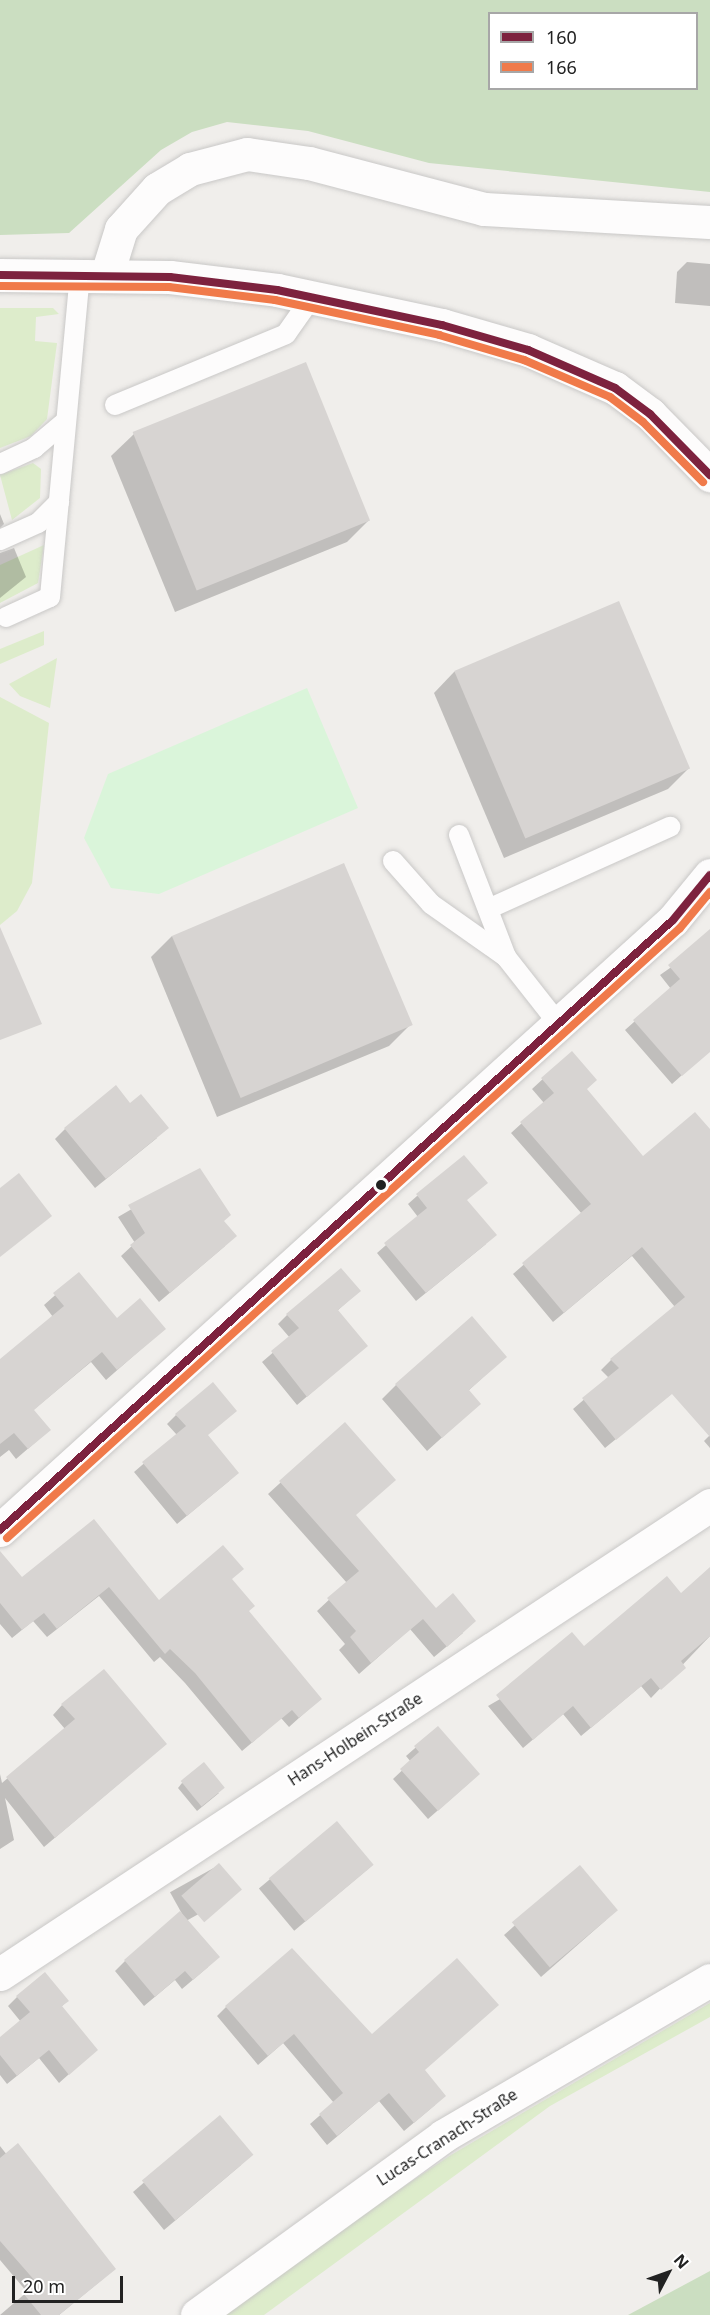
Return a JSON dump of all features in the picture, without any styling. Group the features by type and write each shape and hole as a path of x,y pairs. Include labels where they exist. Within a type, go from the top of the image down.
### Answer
{"street":[{"path":"93,274 121,229 157,189 190,169 247,154 309,163 484,209 710,222"},
{"path":"0,275 93,274 170,277 312,297 442,325 577,368 650,414 710,475"},
{"path":"0,1530 673,920 710,875"},
{"name":"Hans-Holbein-Straße","path":"0,1974 710,1505"},
{"name":"Lucas-Cranach-Straße","path":"197,2315 443,2136 710,1980"}],"lane":[{"path":"6,617 50,597 66,421 93,274"},
{"path":"115,405 286,334 312,297"},
{"path":"0,464 34,448 66,421"},
{"path":"0,540 38,523 59,502"},
{"path":"488,909 670,827"},
{"path":"459,835 507,957 558,1023"},
{"path":"393,861 431,904 507,957"}],"green space":[{"path":"0,0 710,0 710,192 429,163 308,131 227,122 192,132 161,150 69,233 0,235"},
{"path":"0,308 53,308 59,314 36,317 35,341 57,343 47,419 31,436 0,448"},
{"path":"33,463 41,469 40,498 12,520 0,475"},
{"path":"44,545 38,583 0,603 0,565"},
{"path":"44,631 44,645 0,664 0,649"},
{"path":"57,658 50,708 20,696 9,684"},
{"path":"307,688 358,808 159,894 111,888 84,838 108,774"},
{"path":"0,697 49,723 32,883 17,911 0,925"},
{"path":"710,2003 710,2017 550,2106 264,2315 226,2315 319,2243 451,2155"},
{"path":"710,2271 710,2315 628,2315"}],"building":[{"path":"306,362 370,521 197,591 133,432"},
{"path":"619,601 690,769 525,838 454,671"},
{"path":"344,863 413,1025 241,1098 172,936"},
{"path":"0,927 42,1024 0,1040"},
{"path":"710,929 710,1052 682,1076 633,1020 680,979 668,965"},
{"path":"572,1051 597,1080 587,1089 643,1156 695,1112 710,1129 710,1437 672,1394 616,1440 582,1398 619,1368 610,1359 685,1297 642,1247 564,1313 522,1263 591,1204 520,1122 554,1093 541,1078"},
{"path":"116,1085 130,1103 141,1094 169,1128 106,1179 64,1128"},
{"path":"464,1155 488,1183 467,1200 497,1235 426,1293 384,1243 427,1208 416,1194"},
{"path":"200,1168 231,1215 224,1221 237,1236 170,1293 130,1245 145,1233 128,1205"},
{"path":"19,1173 52,1216 0,1257 0,1188"},
{"path":"341,1268 361,1291 338,1310 368,1346 307,1397 271,1351 299,1328 286,1314"},
{"path":"79,1272 117,1318 140,1298 166,1329 117,1370 102,1352 34,1410 51,1430 28,1449 14,1433 0,1444 0,1359 64,1306 53,1293"},
{"path":"472,1316 507,1357 469,1390 481,1404 442,1438 395,1384"},
{"path":"213,1382 237,1411 208,1435 239,1473 187,1516 142,1462 186,1426 175,1414"},
{"path":"345,1422 396,1480 356,1515 436,1608 453,1593 476,1621 447,1647 423,1619 371,1663 350,1637 356,1631 327,1598 359,1571 279,1481"},
{"path":"94,1519 159,1600 223,1545 244,1569 232,1579 255,1606 249,1611 322,1699 299,1718 292,1710 252,1743 195,1673 170,1649 165,1654 109,1587 57,1629 44,1613 22,1630 0,1603 0,1551 22,1577"},
{"path":"710,1567 710,1636 681,1661 686,1668 661,1690 651,1678 591,1728 573,1706 533,1740 496,1695 572,1632 584,1646 667,1576 681,1593"},
{"path":"104,1669 167,1744 55,1838 6,1777 75,1719 61,1704"},
{"path":"438,1726 480,1774 438,1811 400,1769 419,1752 414,1746"},
{"path":"204,1762 225,1788 201,1807 181,1781"},
{"path":"337,1821 374,1865 305,1922 269,1878"},
{"path":"219,1863 242,1889 204,1922 181,1896"},
{"path":"580,1865 618,1910 550,1967 512,1922"},
{"path":"180,1911 220,1957 193,1980 185,1971 155,1997 124,1960"},
{"path":"292,1948 372,2034 457,1958 499,2005 425,2070 446,2096 414,2123 389,2093 337,2136 319,2114 343,2093 294,2034 268,2056 225,2006"},
{"path":"45,1972 69,2001 62,2006 98,2050 69,2075 49,2050 17,2076 0,2055 0,2037 30,2012 16,1996"},
{"path":"220,2115 253,2155 175,2220 142,2181"},
{"path":"18,2143 116,2269 59,2315 41,2315 23,2293 36,2282 0,2241 0,2158"}],"transit line":[{"name":"160","path":"0,275 170,277 277,290 442,325 528,350 615,388 650,414 710,475"},
{"name":"166","path":"0,286 169,287 275,300 439,335 524,360 610,397 643,422 703,482"},
{"name":"160","path":"0,1530 673,920 710,875"},
{"name":"166","path":"7,1538 680,928 710,892"}]}
